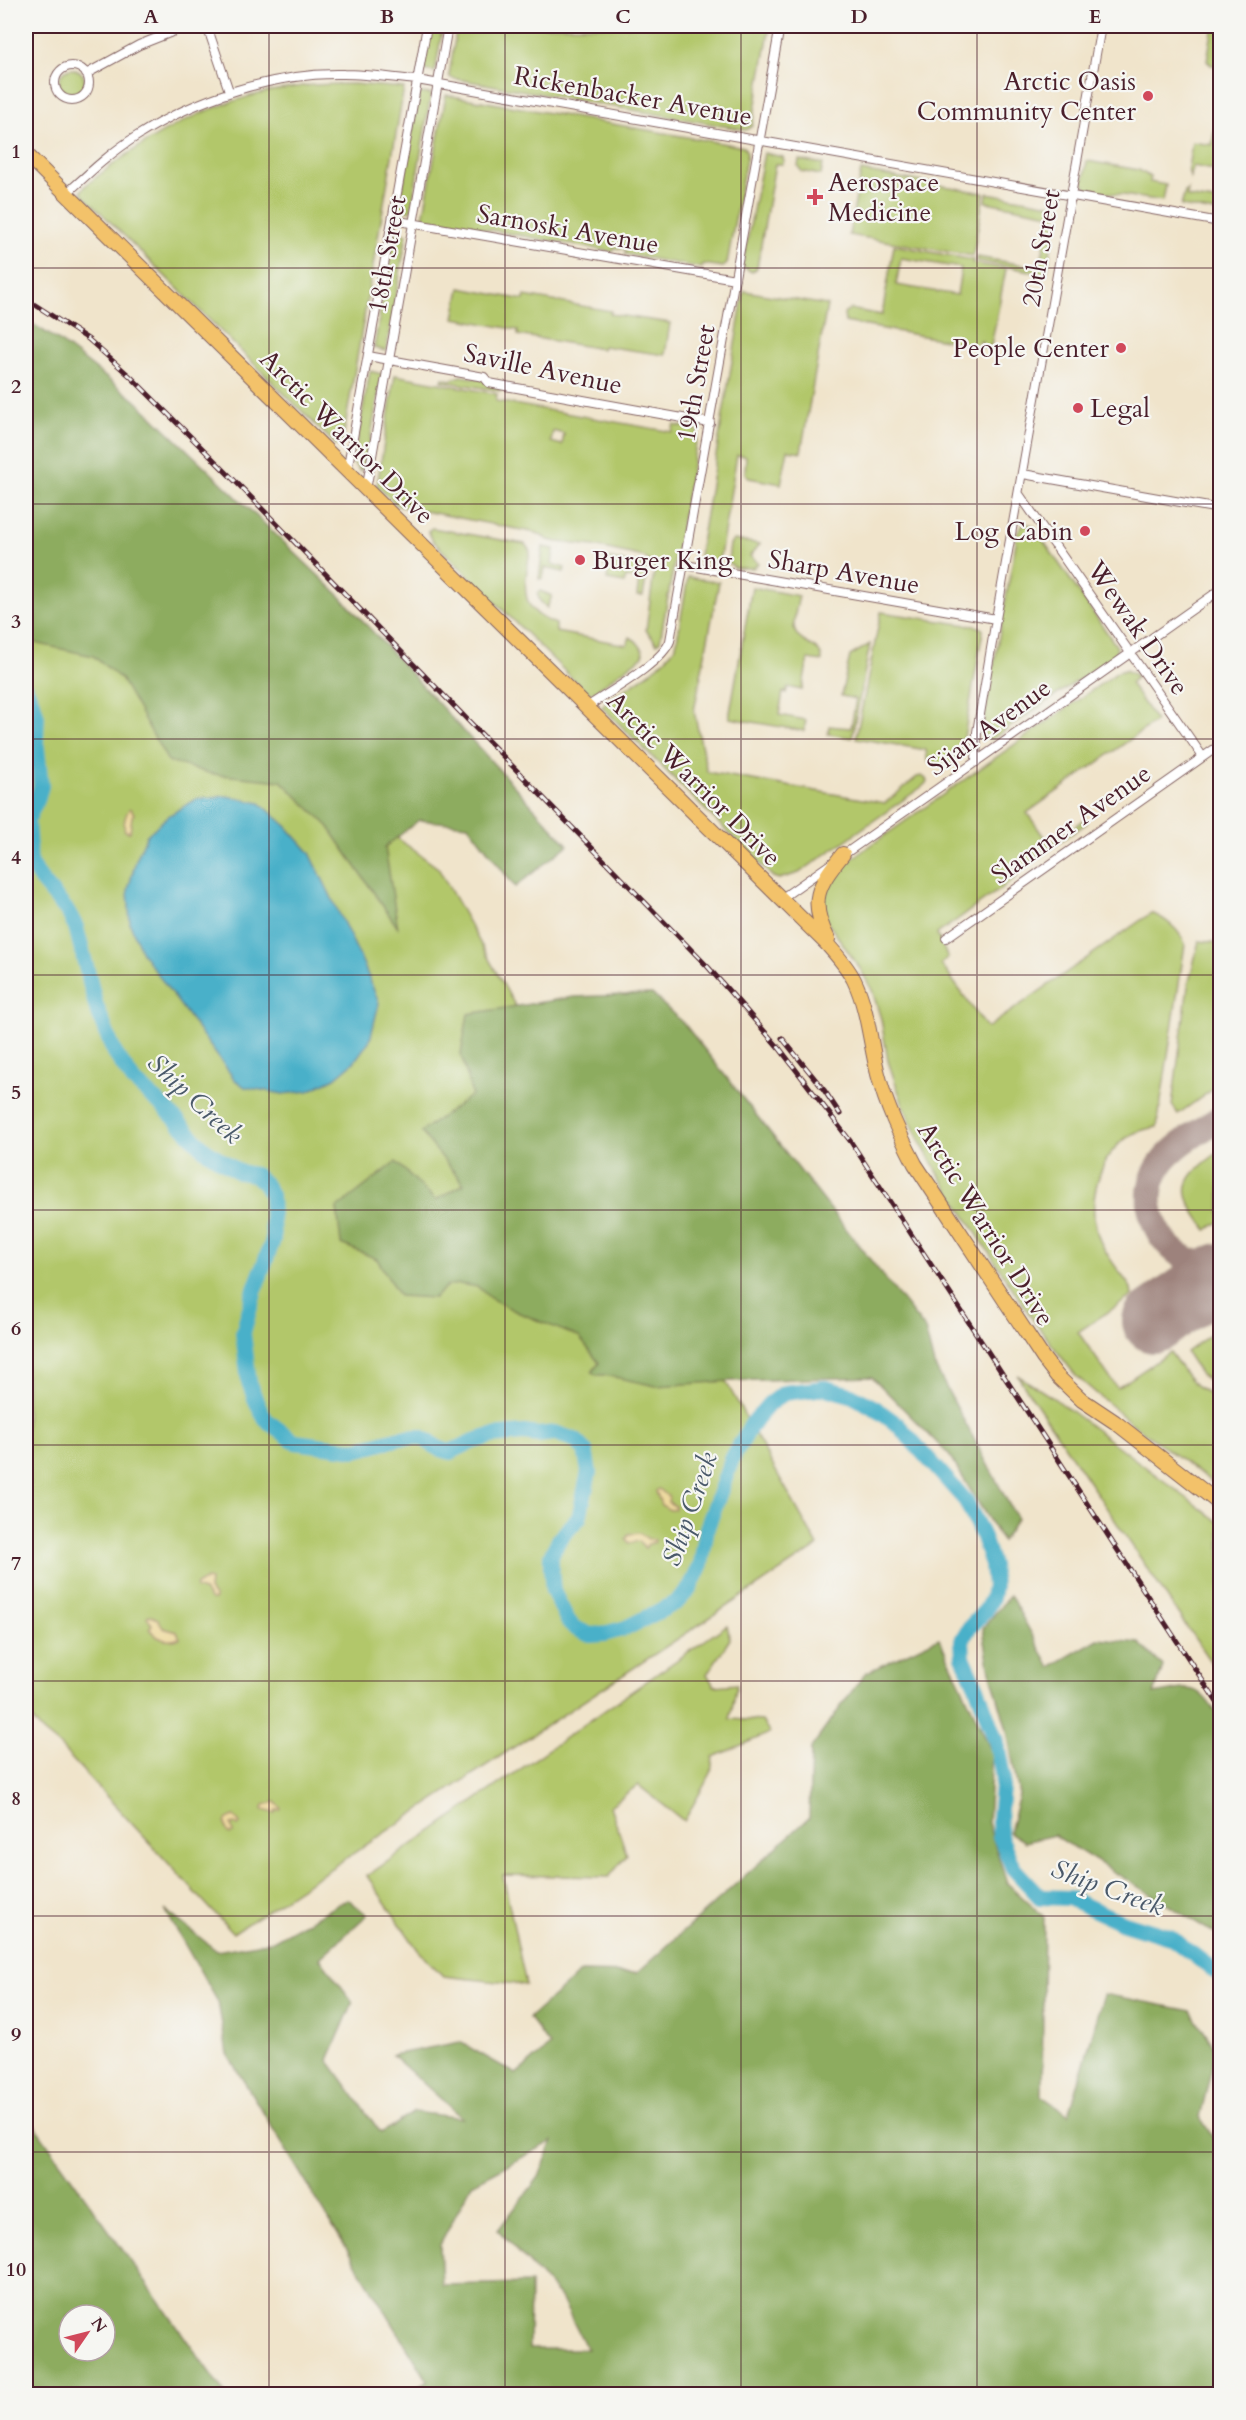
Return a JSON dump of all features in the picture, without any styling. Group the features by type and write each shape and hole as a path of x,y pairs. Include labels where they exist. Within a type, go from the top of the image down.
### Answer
{"main road":[{"name":"Arctic Warrior Drive","path":"26,154 782,898 836,954 853,979 862,1000 885,1099 915,1164 1043,1358 1057,1376 1082,1400 1115,1422 1221,1504"},
{"path":"836,954 816,911 817,894 823,879 843,854"}],"street":[{"path":"86,74 139,45 187,26"},
{"path":"207,26 229,92"},
{"name":"18th Street","path":"347,471 427,26"},
{"name":"18th Street","path":"366,490 448,26"},
{"name":"19th Street","path":"587,707 656,660 667,647 685,565 780,26"},
{"name":"20th Street","path":"976,762 977,732 996,619 1101,26"},
{"path":"78,67 86,74 89,84 85,95 80,98 69,100 56,90 55,79 61,69 78,67"},
{"name":"Rickenbacker Avenue","path":"66,194 103,161 136,136 167,119 229,92 292,78 343,74 417,80 1221,222"},
{"name":"Sarnoski Avenue","path":"393,220 735,279"},
{"name":"Saville Avenue","path":"368,357 484,377 489,382 710,423"},
{"path":"1023,474 1221,509"},
{"name":"Wewak Drive","path":"1019,494 1203,757"},
{"name":"Sharp Avenue","path":"685,565 996,619"},
{"name":"Sijan Avenue","path":"782,898 1221,590"},
{"name":"Slammer Avenue","path":"946,938 1221,745"}],"green space":[{"path":"431,26 443,26 435,72 423,70"},
{"path":"457,26 770,26 752,126 746,130 451,78 449,75"},
{"path":"1213,26 1220,26 1220,66 1211,65 1207,60"},
{"path":"72,69 81,73 85,82 81,91 72,95 63,91 59,82 63,73"},
{"path":"354,84 404,88 342,444 339,446 81,191 135,149 186,120 214,108 272,91 309,85"},
{"path":"419,93 431,94 411,211 399,209"},
{"path":"446,95 744,147 747,153 727,264 723,267 703,264 702,268 625,254 626,249 614,248 613,252 423,218"},
{"path":"1218,106 1220,106 1220,171 1193,166 1190,177 1188,169 1192,142 1212,145"},
{"path":"764,153 783,157 784,161 782,164 775,164 757,268 752,272 743,267 743,263"},
{"path":"799,160 823,164 821,175 801,171 798,166"},
{"path":"1087,161 1139,170 1150,177 1150,182 1166,185 1163,201 1089,190 1083,183"},
{"path":"861,171 984,193 973,256 849,235"},
{"path":"1188,189 1187,197 1220,202 1220,213 1181,206"},
{"path":"987,193 1056,205 1058,209 1047,270 1041,273 977,261 977,257 1040,268 1050,214 986,202"},
{"path":"394,232 407,234 386,351 374,348"},
{"path":"894,245 973,260 972,263 1006,269 991,346 981,347 984,345 982,341 973,345 845,322 844,314 850,309 882,315","holes":["901,258 961,268 957,295 896,285"]},
{"path":"460,288 524,300 525,296 611,311 610,314 670,323 665,355 603,346 602,349 518,335 518,330 454,318"},
{"path":"744,291 827,305 801,452 788,450 781,484 749,478 745,473 746,456 737,455 720,556 715,562 698,561"},
{"path":"26,320 58,340 135,400 341,597 568,845 515,887 468,825 419,820 385,847 398,928 328,826 281,781 212,774 168,761 121,679 93,656 26,641"},
{"path":"370,371 382,374 365,469 362,468 360,471 353,463"},
{"path":"395,375 497,394 496,401 672,432 674,425 696,429 698,433 660,641 657,644 646,630 654,572 653,565 644,557 594,546 548,540 537,533 398,506 377,486","holes":["553,431 564,434 562,445 551,442"]},
{"path":"461,376 481,379 501,388 500,391 442,381 443,378 450,380"},
{"path":"1024,523 1033,526 1117,647 1115,655 992,739 986,738 983,734 983,725 1018,531"},
{"path":"432,528 525,544 530,551 525,585 526,595 534,611 556,624 556,632 627,645 630,637 639,645 643,656 593,692 585,691 433,541 428,531"},
{"path":"734,540 760,544 750,556 758,563 753,568 735,568 728,562 730,544"},
{"path":"543,547 554,549 552,564 565,568 564,572 545,568 543,578 539,579"},
{"path":"606,558 644,566 647,574 643,596 637,596 639,579 626,577 624,583 607,580 609,568 604,566"},
{"path":"26,566 438,868 818,1546 233,1933 59,1745 43,1732 26,1713"},
{"path":"688,577 719,582 694,711 707,772 885,803 917,777 922,776 926,779 927,782 923,786 799,873 779,879 773,877 602,707 607,701 653,670 676,646"},
{"path":"752,587 799,596 795,632 821,655 822,661 808,659 802,690 788,687 786,693 783,692 779,715 806,720 804,731 729,718"},
{"path":"540,591 552,596 547,608 540,601 537,593"},
{"path":"881,612 980,627 983,630 962,749 952,765 930,763 927,760 926,750 856,738"},
{"path":"870,644 852,738 828,734 829,726 851,728 856,699 841,696 850,656"},
{"path":"1125,670 1138,676 1130,683 1156,721 1027,813 1049,844 1085,819 1087,823 1018,871 1017,877 937,934 948,958 941,964 987,1028 1151,913 1171,925 1185,944 1157,1127 1137,1132 1120,1143 1110,1154 1103,1167 1095,1195 1095,1224 1099,1238 1109,1257 1131,1288 1132,1296 1078,1332 1117,1388 1170,1352 1196,1385 1220,1399 1220,1488 1130,1422 1076,1376 1033,1320 921,1144 903,1105 888,1061 881,1019 872,990 859,967 825,919 823,891 837,869 1118,672"},
{"path":"1199,941 1220,943 1220,1084 1178,1114 1172,1105 1188,986"},
{"path":"652,994 686,1026 925,1329 934,1365 1017,1519 1002,1541 949,1455 872,1377 730,1381 656,1386 596,1375 592,1372 599,1363 579,1337 517,1312 490,1298 478,1287 459,1284 447,1286 434,1298 399,1296 377,1259 341,1244 337,1208 396,1162 436,1200 464,1184 421,1132 472,1095 461,1054 468,1014 574,997"},
{"path":"1220,1151 1220,1221 1207,1230 1190,1204 1187,1186 1197,1170"},
{"path":"1220,1328 1220,1387 1201,1375 1186,1352"},
{"path":"1017,1375 1055,1399 1220,1523 1220,1676"},
{"path":"1010,1595 1050,1667 1098,1639 1139,1643 1163,1666 1154,1694 1193,1690 1205,1698 1220,1718 1220,1937 1054,1835 1025,1842 1009,1832 1019,1795 1006,1726 989,1667 983,1628"},
{"path":"727,1625 730,1639 707,1674 714,1686 737,1684 730,1719 762,1721 770,1733 713,1757 711,1773 684,1821 638,1785 610,1806 627,1855 609,1877 503,1875 526,1985 443,1976 418,1950 367,1876"},
{"path":"939,1638 992,1752 988,1823 1007,1883 1044,1917 1042,2096 1069,2115 1104,1994 1191,2011 1216,2050 1200,2117 1220,2149 1220,2394 406,2394 428,2381 227,2054 218,2002 165,1910 217,1951 273,1941 348,1899 367,1915 320,1958 353,2002 328,2060 381,2133 414,2112 462,2118 392,2055 460,2042 516,2074 550,2046 529,2018 581,1972 637,1973 809,1818 811,1748 865,1673","holes":["553,2141 539,2177 498,2230 561,2298 587,2349 529,2349 530,2283 442,2285 440,2245 472,2184"]},
{"path":"34,2125 225,2394 26,2394 26,2130"}],"sand":[{"path":"129,809 134,814 130,832 125,831 124,825"},
{"path":"659,1489 669,1497 668,1502 675,1506 675,1509 670,1510 661,1505 656,1491"},
{"path":"640,1533 648,1539 655,1540 654,1543 648,1544 645,1548 639,1541 629,1543 626,1539 629,1534"},
{"path":"207,1579 210,1580 209,1590 214,1600 211,1600 204,1591 196,1589 196,1585"},
{"path":"149,1615 158,1619 163,1628 177,1632 180,1638 166,1640 155,1635 149,1628 152,1625 147,1617"},
{"path":"275,1802 281,1808 280,1810 276,1810 275,1813 263,1810 264,1805"},
{"path":"234,1816 240,1824 231,1825 233,1833 230,1834 227,1832 225,1823 227,1819"}],"water":[{"path":"227,796 260,803 286,826 310,853 363,963 379,1003 370,1040 354,1062 335,1078 308,1091 283,1094 245,1087 235,1080 142,953 130,924 128,890 136,860 147,835 168,816 196,799"}],"waterway":[{"name":"Ship Creek","path":"26,689 37,717 36,738 41,786 27,821 30,863 68,912 76,927 96,1006 114,1052 133,1080 165,1108 204,1149 239,1172 255,1175 264,1183 271,1195 273,1240 255,1289 243,1333 249,1382 266,1420 295,1442 356,1450 400,1438 421,1437 438,1448 450,1452 491,1436 555,1433 575,1440 585,1450 589,1472 579,1518 560,1538 551,1555 551,1568 553,1591 568,1621 575,1628 590,1635 626,1628 677,1602 690,1588 701,1564 707,1528 732,1459 752,1424 769,1404 784,1393 825,1388 851,1395 875,1408 898,1425 966,1501 983,1537 992,1565 994,1586 992,1598 986,1610 969,1628 962,1640 963,1657 997,1744 1003,1777 999,1819 1000,1836 1013,1868 1040,1897 1069,1898 1121,1922 1170,1937 1220,1975"}],"taxiway":[{"path":"1220,1118 1169,1154 1157,1170 1150,1196 1154,1221 1160,1233 1177,1253 1197,1262 1220,1263"}],"runway":[{"path":"1154,1321 1220,1275"}],"railway":[{"path":"26,299 88,339 131,377 708,967 780,1049 851,1142 1220,1707"},
{"path":"782,1038 824,1090 840,1114"}],"place":[{"name":"Arctic Oasis Community Center","path":"1148,96"},
{"name":"Aerospace Medicine","path":"815,197"},
{"name":"People Center","path":"1121,348"},
{"name":"Legal","path":"1078,408"},
{"name":"Log Cabin","path":"1085,531"},
{"name":"Burger King","path":"580,560"}]}
